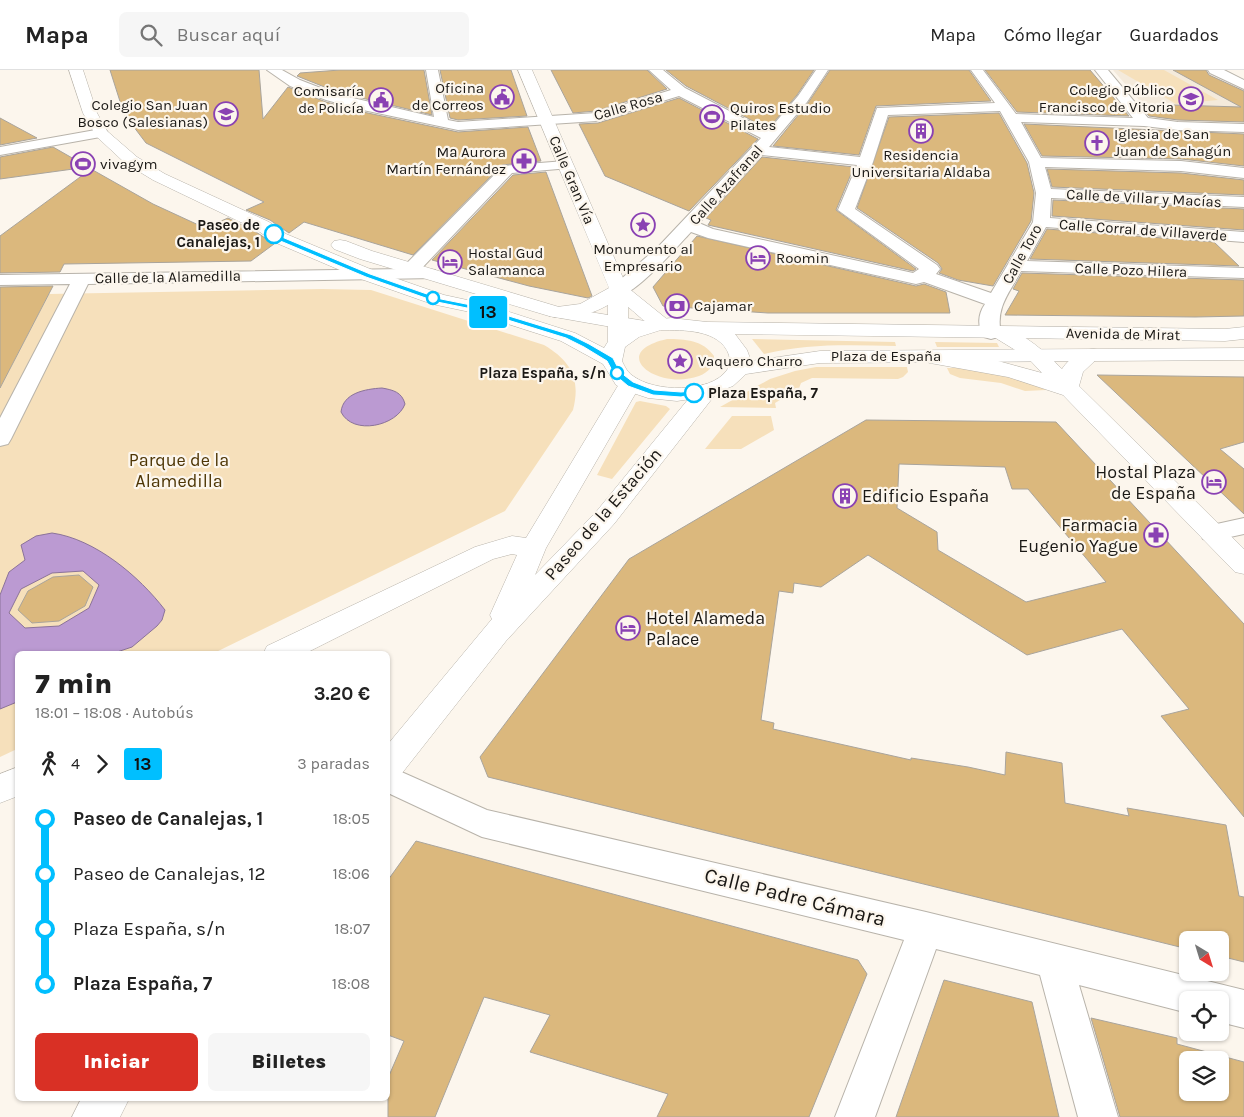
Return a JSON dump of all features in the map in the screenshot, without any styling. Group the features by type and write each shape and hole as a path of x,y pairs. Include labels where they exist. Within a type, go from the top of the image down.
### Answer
{"main road":[{"path":"76,70 90,113 101,134 131,160 159,177 263,226 280,238 341,271 368,275 439,300 474,307 568,337 587,345 615,341 630,333 653,326"},
{"name":"Calle Gran Vía","path":"525,70 620,290 653,326"},
{"path":"263,226 313,234 366,254 556,312 615,341"},
{"path":"556,312 585,310 620,290"},
{"path":"620,290 615,341 616,373 630,384 653,392 681,395 706,391 727,382 739,369"},
{"name":"Plaza de España","path":"653,326 676,324 706,328 996,333"},
{"name":"Plaza de España","path":"706,328 723,336 735,346 740,357 739,369 820,357 1035,354"},
{"path":"996,333 1035,354 1244,565"},
{"name":"Avenida de Mirat","path":"996,333 1225,335 1244,333"},
{"name":"Avenida de Mirat","path":"1035,354 1244,354"},
{"path":"1072,392 1073,369 1092,354"},
{"path":"923,356 998,366 1036,377 1072,392"},
{"name":"Paseo de la Estación","path":"496,633 533,548 630,384"},
{"name":"Paseo de la Estación","path":"390,765 496,633 605,518 706,391"},
{"path":"283,651 484,552 512,544 533,548 546,580"},
{"path":"0,789 15,782"},
{"path":"93,1117 106,1101"}],"street":[{"path":"275,71 302,70"},
{"path":"432,70 442,123"},
{"path":"655,70 675,87 769,137"},
{"name":"Calle Azafranal","path":"620,290 638,276 758,150 812,87 822,70"},
{"name":"Calle Toro","path":"977,70 1008,112 1036,162 1044,193 1041,222 995,301 988,320 996,333"},
{"path":"1101,70 1144,122"},
{"path":"1214,70 1244,85"},
{"name":"Calle Rosa","path":"275,71 295,82 331,97 442,123 468,126 597,116 675,87"},
{"path":"688,225 708,233 916,279 931,269 846,210 866,162 882,111 1008,112 1178,126 1244,128"},
{"path":"0,151 101,134"},
{"path":"758,150 866,162"},
{"path":"1036,162 1180,166 1244,173"},
{"path":"368,275 421,271 508,169 565,165"},
{"path":"1212,170 1204,174 1205,176 1237,202 1244,214"},
{"name":"Calle de Villar y Macías","path":"1044,193 1237,202"},
{"name":"Calle Corral de Villaverde","path":"1041,222 1244,237"},
{"name":"Calle Pozo Hilera","path":"1017,266 1244,273"},
{"name":"Calle de la Alamedilla","path":"0,280 341,271"},
{"path":"923,275 995,301"},
{"path":"0,439 82,278"},
{"path":"1212,533 1244,526"},
{"name":"Calle Padre Cámara","path":"390,780 482,823 926,929 1179,992"},
{"path":"855,1117 926,929"},
{"path":"1054,961 1098,1117"},
{"path":"1229,1005 1244,1009"}],"shaded area":[{"name":"Colegio Público Francisco de Vitoria","path":"1113,70 1200,70 1244,93 1244,122 1163,120 1153,116"},
{"path":"382,388 396,392 404,400 405,404 393,418 384,423 364,426 355,424 341,412 346,400 350,396 369,389"},
{"path":"52,533 84,543 100,551 129,572 165,610 162,620 157,626 132,647 120,651 15,651 15,703 0,709 0,595 9,572 25,560 21,545 36,536","holes":["83,571 99,585 89,608 59,626 25,628 9,613 21,589 52,573"]}],"green space":[{"path":"1118,70 1164,70 1218,100 1176,104"},
{"name":"Parque de la Alamedilla","path":"322,289 371,290 544,345 561,358 572,372 576,389 573,410 505,511 218,651 15,651 15,750 0,757 0,388 49,294"},
{"path":"667,339 687,340 705,347 714,356 712,366 708,371 699,376 683,379 668,379 655,375 645,368 640,361 641,353 649,345"},
{"path":"752,339 895,342 896,346 813,346 764,354"},
{"path":"935,342 997,343 999,347 937,347"},
{"path":"816,367 907,367 908,372 898,379 812,378 801,383 798,391 775,403 776,408 720,407 770,379"},
{"path":"947,368 973,369 998,373 1022,379 1046,390 1025,391 1001,383 960,378 950,374"},
{"path":"640,401 666,406 670,409 612,479 597,475 636,402"},
{"path":"732,416 771,416 774,430 741,449 705,449"}],"building":[{"path":"110,70 259,70 263,119 288,87 326,102 363,112 458,132 528,127 541,161 502,165 413,255 304,222 289,233 270,220 246,210 264,202 146,143 124,114"},
{"path":"340,70 424,70 432,115 337,92 297,76 300,73"},
{"name":"Oficina de Correos","path":"440,70 511,70 527,116 458,120 450,118"},
{"path":"551,70 647,70 667,89 596,111 573,113"},
{"path":"666,70 814,70 797,95 768,129 686,86"},
{"path":"830,70 969,70 991,101 876,106 859,155 773,146 808,103"},
{"path":"985,70 1090,70 1129,116 1017,112"},
{"path":"1173,70 1206,70 1209,75 1244,91 1244,122 1178,120 1149,116 1139,104 1241,107"},
{"path":"679,98 758,139 689,211 605,176 579,124 598,123"},
{"path":"999,113 1027,163 1034,193 1031,221 993,286 958,280 939,273 942,269 938,263 857,208 889,117"},
{"path":"0,118 37,138 0,145"},
{"path":"1024,124 1244,134 1244,166 1181,159 1042,156"},
{"path":"53,147 88,167 0,179 0,157"},
{"path":"762,157 854,167 836,210 916,269 913,271 708,225 711,220 706,218"},
{"path":"91,169 153,204 205,228 228,218 256,232 274,244 251,261 64,264 60,272 0,273 0,236"},
{"path":"1047,169 1181,173 1244,180 1244,195 1052,187"},
{"path":"546,172 592,296 588,298 529,286 432,260 513,175"},
{"path":"1053,200 1244,209 1244,230 1052,216"},
{"path":"1047,229 1214,242 1239,266 1030,259"},
{"path":"697,236 916,286 924,284 946,292 950,313 768,313 663,306 653,287"},
{"path":"1022,273 1244,280 1244,316 1005,315 1019,291 1013,289"},
{"path":"53,286 0,388 0,287"},
{"path":"1097,375 1244,377 1244,442 1220,449 1244,469 1244,514"},
{"path":"866,420 1056,422 1244,624 1244,817 1161,716 1189,709 1122,629 1027,655 868,555 821,587 794,583 793,593 779,591 761,720 774,723 773,729 911,760 911,758 968,767 1005,775 1006,752 1062,763 1065,803 1129,816 1127,808 1226,825 1239,896 1244,897 1244,962 1229,958 1229,931 1179,931 1179,947 488,777 480,757 629,559","holes":["899,464 1005,467 1012,489 1028,489 1106,582 1026,602 938,550 937,532 897,508"]},
{"path":"79,575 93,587 85,606 59,621 32,623 18,610 28,591 53,577"},
{"path":"416,841 858,960 867,974 809,1117 657,1117 668,1094 530,1052 550,1015 484,997 435,1117 388,1117 390,1073 404,1041 390,1036 390,877"},
{"path":"944,980 1032,1002 1059,1117 896,1117"},
{"path":"1091,1018 1177,1038 1177,1044 1203,1051 1179,1051 1179,1101 1229,1101 1229,1058 1244,1062 1244,1117 1120,1117"}],"bus line":[{"name":"13","path":"274,234 368,275 421,294 439,300 474,307 568,337 587,345 610,360 616,373 630,384 653,392 681,395 694,393"}],"place":[{"name":"Oficina de Correos","path":"502,97"},
{"name":"Colegio Público Francisco de Vitoria","path":"1191,99"},
{"name":"Comisaría de Policía","path":"381,100"},
{"name":"Colegio San Juan Bosco (Salesianas)","path":"226,114"},
{"name":"Quiros Estudio Pilates","path":"712,117"},
{"name":"Residencia Universitaria Aldaba","path":"921,131"},
{"name":"Iglesia de San Juan de Sahagún","path":"1097,143"},
{"name":"Mª Aurora Martín Fernández","path":"524,161"},
{"name":"vivagym","path":"83,164"},
{"name":"Monumento al Empresario","path":"643,225"},
{"name":"Paseo de Canalejas, 1","path":"274,234"},
{"name":"Roomin","path":"758,258"},
{"name":"Hostal Gud Salamanca","path":"450,262"},
{"name":"Cajamar","path":"677,306"},
{"name":"Vaquero Charro","path":"680,361"},
{"name":"Plaza España, s/n","path":"617,373"},
{"name":"Plaza España, 7","path":"694,393"},
{"name":"Hostal Plaza de España","path":"1214,482"},
{"name":"Edificio España","path":"845,496"},
{"name":"Farmacia Eugenio Yague","path":"1156,535"},
{"name":"Hotel Alameda Palace","path":"628,628"}]}
